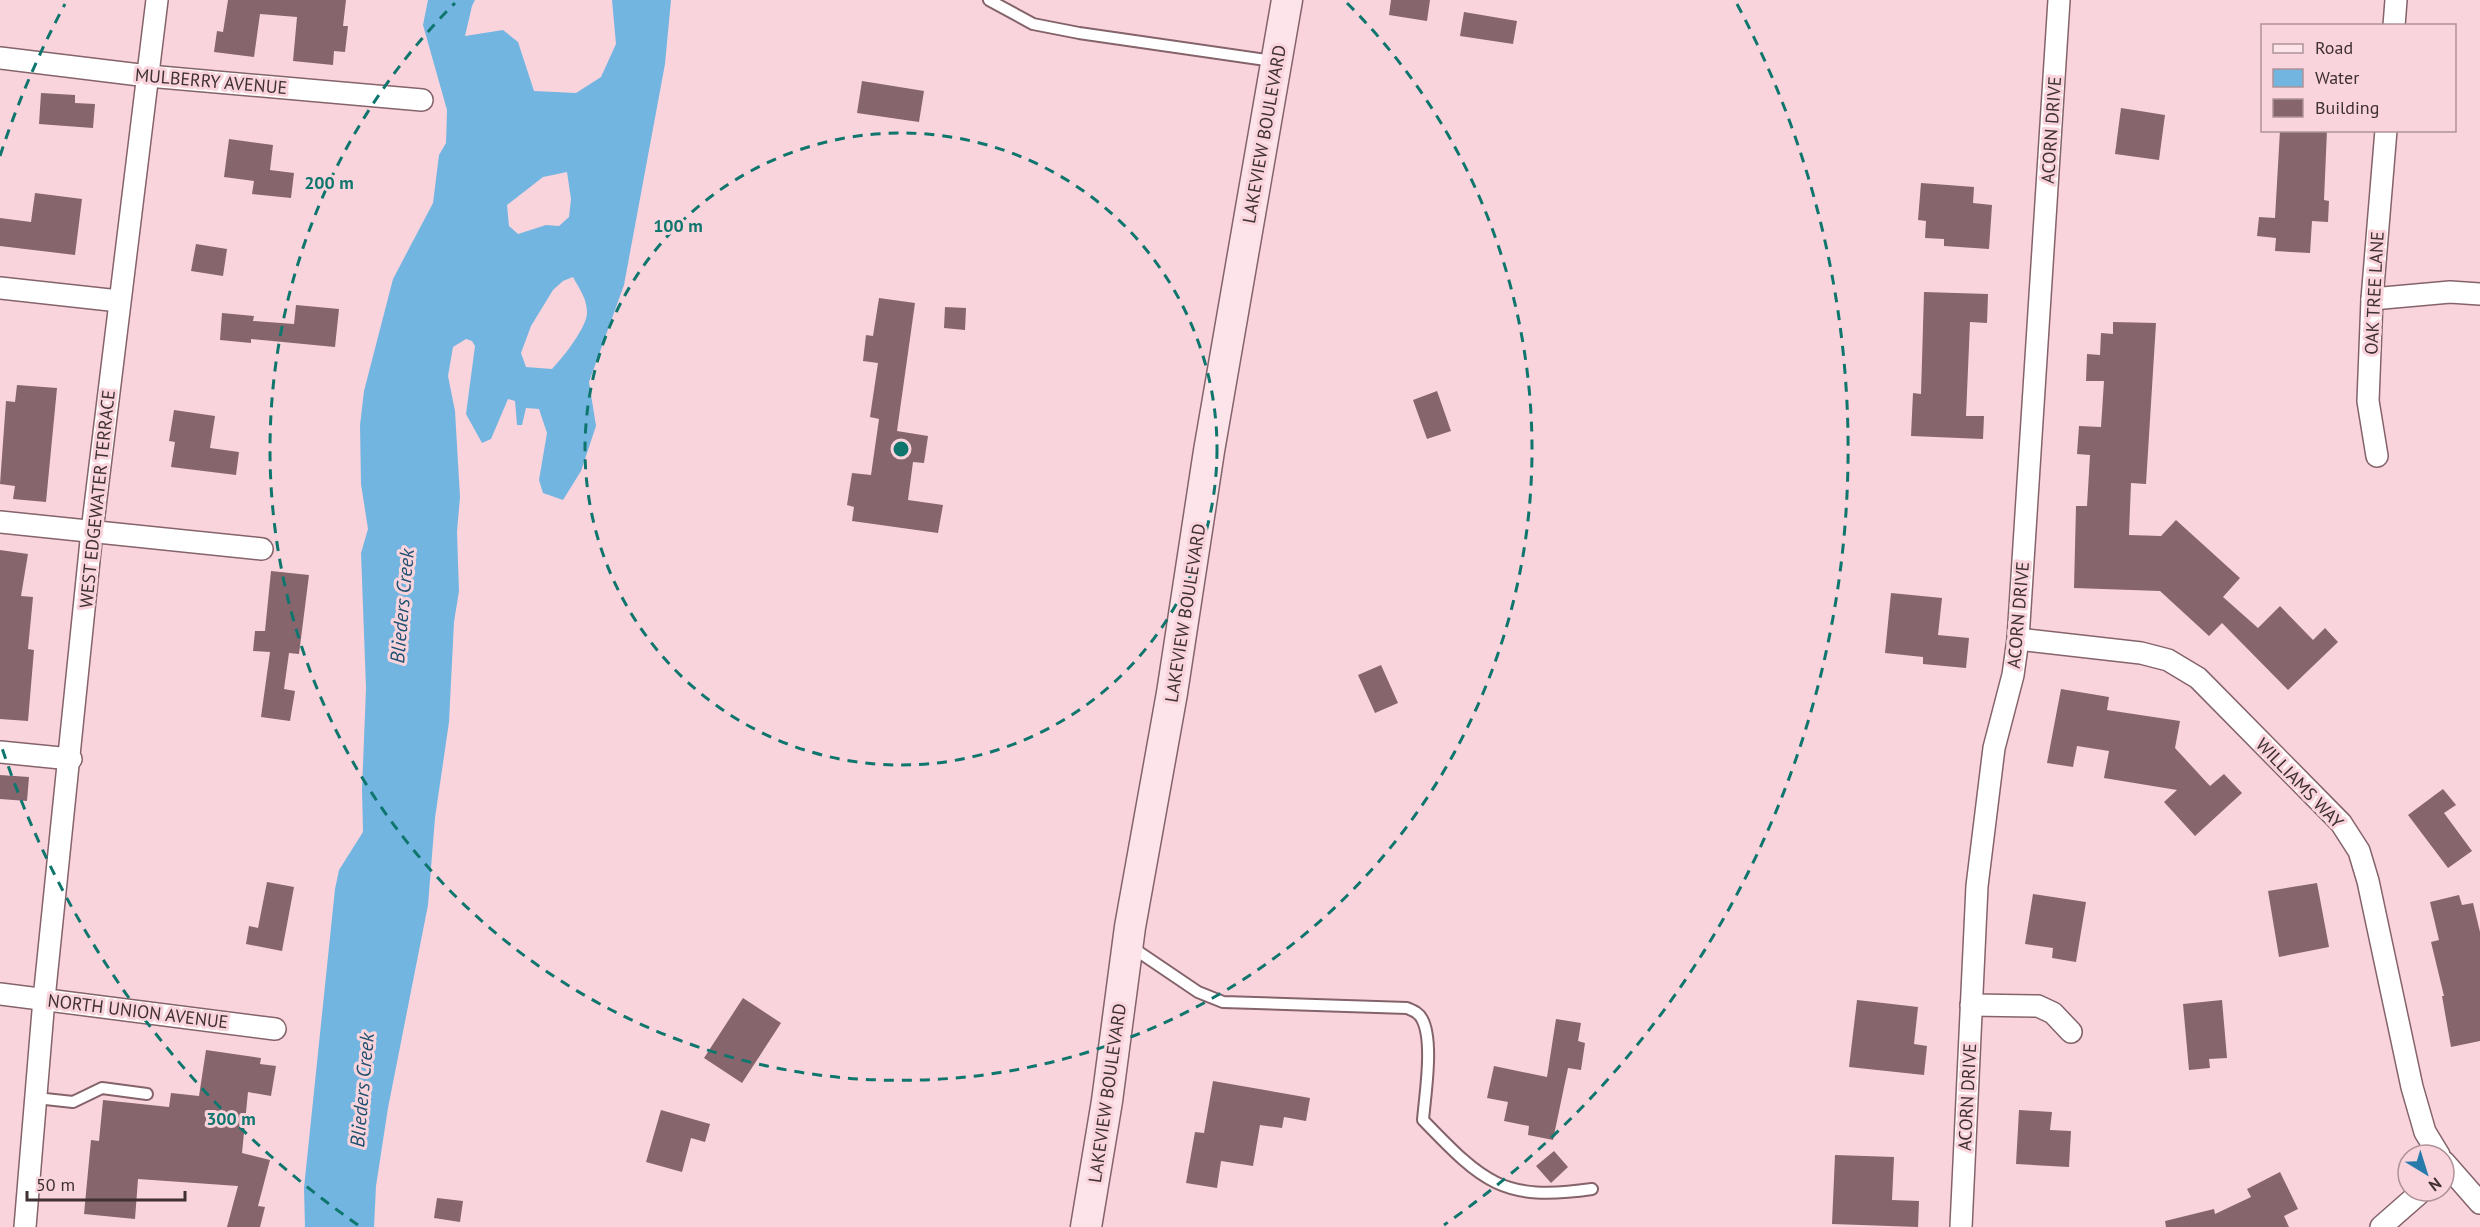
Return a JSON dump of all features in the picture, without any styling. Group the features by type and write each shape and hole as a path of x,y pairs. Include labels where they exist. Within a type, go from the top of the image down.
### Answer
{"street":[{"name":"WEST EDGEWATER TERRACE","path":"25,1227 44,999 71,759 92,531 157,0"},
{"name":"LAKEVIEW BOULEVARD","path":"1086,1227 1107,1101 1128,944 1174,682 1209,452 1287,0"},
{"name":"ACORN DRIVE","path":"1961,1227 1977,886 1994,748 2013,675 2018,639 2059,0"},
{"path":"2394,24 2396,0"},
{"name":"MULBERRY AVENUE","path":"0,58 148,76 422,100"},
{"name":"OAK TREE LANE","path":"2377,456 2368,401 2372,299 2386,132"},
{"path":"0,288 119,301"},
{"path":"2372,299 2450,292 2480,294"},
{"path":"0,522 262,549"},
{"name":"WILLIAMS WAY","path":"2018,639 2141,653 2168,660 2198,678 2341,823 2359,851 2368,881 2412,1087 2425,1132 2432,1143"},
{"path":"0,752 71,759"},
{"name":"NORTH UNION AVENUE","path":"0,994 275,1029"},
{"path":"1971,1005 2038,1006 2053,1013 2072,1032"},
{"name":"WILLIAMS WAY","path":"2456,1177 2480,1203"},
{"path":"2381,1227 2408,1203"}],"lane":[{"path":"989,0 1033,24 1276,61"},
{"path":"1128,944 1198,992 1223,1002 1407,1008 1418,1013 1424,1022 1428,1051 1424,1120 1456,1154 1475,1171 1505,1188 1555,1194 1592,1189"},
{"path":"36,1098 73,1102 102,1088 147,1094"}],"water":[{"name":"Blieders Creek","path":"428,0 475,0 465,36 503,30 518,42 534,91 576,93 601,77 616,44 612,0 671,0 665,64 624,285 589,382 596,426 581,471 563,500 543,493 539,480 547,433 539,409 526,408 522,425 517,425 515,401 508,399 491,439 482,443 466,414 475,346 472,341 466,339 453,347 448,376 455,411 460,497 457,532 459,591 454,622 449,722 435,818 428,905 388,1108 376,1186 374,1227 305,1227 304,1188 335,889 339,870 363,832 362,790 366,688 361,553 368,529 361,484 360,425 364,391 393,279 433,203 439,155 446,143 447,110 423,25","holes":["567,172 571,199 569,217 559,226 546,225 518,234 509,226 507,205 543,177","573,277 586,303 587,312 579,334 552,369 526,367 521,353 531,326 553,290 563,281"]}],"building":[{"path":"228,0 346,0 343,26 348,26 345,52 334,51 333,65 293,61 297,17 260,14 254,57 214,52 217,31 223,32"},
{"path":"1391,0 1430,0 1427,21 1389,15"},
{"path":"1464,12 1517,21 1513,44 1460,36"},
{"path":"862,81 924,91 919,122 857,113"},
{"path":"41,93 75,95 75,103 95,104 93,128 39,124"},
{"path":"2121,108 2165,115 2159,160 2115,154"},
{"path":"2280,132 2327,132 2324,200 2329,201 2328,222 2312,221 2310,253 2275,251 2276,238 2257,236 2259,217 2275,218"},
{"path":"229,139 273,145 270,170 294,173 291,198 252,194 254,181 224,177"},
{"path":"1921,183 1974,187 1973,203 1992,205 1989,249 1944,246 1944,239 1925,238 1926,221 1918,220"},
{"path":"35,193 82,199 75,255 0,246 0,218 31,222"},
{"path":"196,244 227,249 223,276 191,271"},
{"path":"1924,292 1988,294 1987,323 1970,322 1966,416 1984,416 1983,439 1911,436 1913,393 1921,394"},
{"path":"879,298 915,303 897,431 928,436 924,463 913,462 908,500 943,505 938,533 852,521 854,507 847,505 852,473 871,475 879,419 870,417 878,363 863,361 866,335 873,336"},
{"path":"296,305 339,309 335,347 251,339 251,343 220,340 222,313 254,316 253,321 294,324"},
{"path":"945,307 966,308 965,330 944,328"},
{"path":"2113,322 2156,323 2146,484 2131,483 2129,535 2161,536 2176,520 2240,578 2223,597 2258,628 2280,606 2313,640 2325,628 2338,642 2288,690 2222,623 2209,636 2160,591 2074,588 2076,506 2087,506 2090,455 2077,454 2079,426 2101,427 2104,381 2086,381 2087,354 2100,355 2101,333 2113,334"},
{"path":"17,385 57,388 46,502 13,499 15,486 0,484 6,401 15,402"},
{"path":"1437,391 1451,431 1427,439 1413,400"},
{"path":"174,410 215,416 210,448 239,452 236,475 171,467 175,442 169,441"},
{"path":"0,550 28,554 21,596 33,597 28,649 34,650 28,721 0,719"},
{"path":"271,571 309,575 299,654 289,653 284,689 295,691 290,721 261,717 270,652 253,651 255,631 265,631"},
{"path":"1891,593 1942,598 1938,635 1969,638 1966,668 1923,664 1923,657 1885,653"},
{"path":"1381,665 1398,703 1375,713 1358,675"},
{"path":"2061,689 2109,697 2107,710 2180,721 2175,748 2210,786 2224,774 2242,793 2195,836 2164,802 2177,790 2104,778 2109,751 2077,746 2073,767 2047,763"},
{"path":"0,775 29,777 27,801 0,799"},
{"path":"2443,789 2456,805 2444,813 2472,851 2448,868 2408,815"},
{"path":"267,882 294,887 282,951 246,944 249,926 258,928"},
{"path":"2317,883 2329,947 2279,957 2268,891"},
{"path":"2033,894 2086,902 2076,962 2052,958 2053,948 2025,944"},
{"path":"2459,895 2462,905 2473,903 2480,932 2480,1041 2451,1047 2442,996 2444,996 2431,942 2439,940 2430,902"},
{"path":"743,998 781,1023 742,1083 704,1058"},
{"path":"1857,1000 1918,1007 1914,1044 1927,1046 1924,1075 1849,1067"},
{"path":"2222,1000 2227,1058 2209,1059 2210,1068 2189,1070 2183,1004"},
{"path":"1556,1019 1581,1023 1578,1041 1585,1043 1581,1070 1568,1068 1553,1140 1528,1135 1529,1126 1504,1121 1508,1102 1487,1098 1494,1066 1547,1077"},
{"path":"206,1050 261,1058 260,1064 276,1066 271,1096 248,1092 242,1153 270,1160 258,1206 265,1207 260,1227 227,1227 238,1186 138,1179 135,1219 84,1214 91,1140 99,1141 103,1100 169,1107 171,1093 199,1096"},
{"path":"1213,1081 1310,1098 1306,1121 1284,1117 1282,1128 1260,1125 1253,1166 1221,1161 1217,1188 1186,1183 1195,1132 1204,1133"},
{"path":"661,1110 710,1124 705,1142 691,1138 682,1172 646,1162"},
{"path":"2019,1110 2052,1112 2050,1130 2071,1131 2069,1167 2016,1164"},
{"path":"1554,1151 1568,1167 1551,1183 1536,1166"},
{"path":"1835,1155 1894,1157 1892,1200 1919,1201 1918,1227 1832,1224"},
{"path":"2280,1172 2298,1209 2284,1216 2289,1227 2166,1227 2165,1221 2214,1209 2215,1214 2251,1197 2247,1189"},
{"path":"437,1198 463,1201 460,1222 434,1218"}]}
